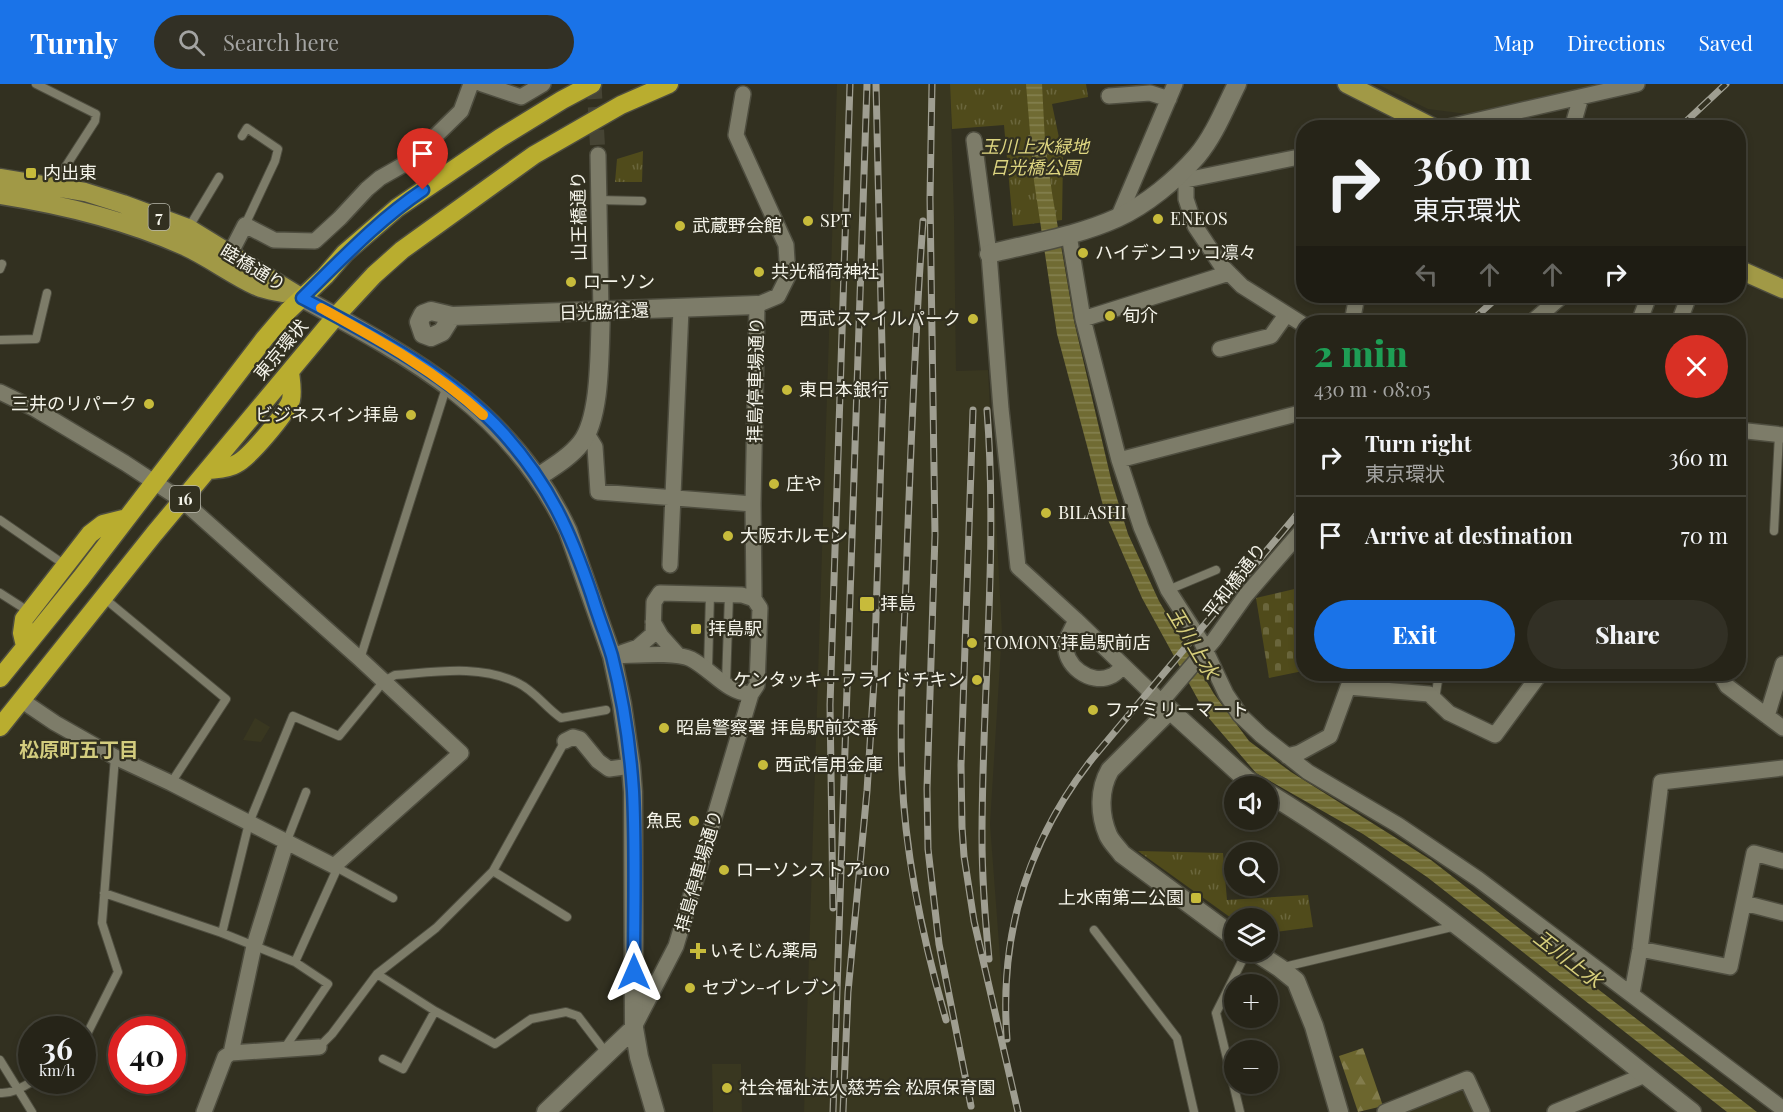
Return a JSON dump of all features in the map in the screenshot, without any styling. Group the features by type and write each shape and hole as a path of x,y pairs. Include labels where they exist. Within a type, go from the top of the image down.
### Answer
{"highway":[{"name":"東京環状","path":"0,678 127,518 252,354 288,311 345,253 397,208 500,138 592,84"},
{"name":"東京環状","path":"183,501 209,470 224,469 237,464 248,455 282,415 292,396 290,372 336,316 374,275 402,250 534,155 621,105 669,84"},
{"name":"16","path":"0,727 183,501"},
{"path":"25,646 22,625 96,528 127,518"}],"main road":[{"path":"1347,84 1418,120"},
{"name":"睦橋通り","path":"0,178 56,186 123,204 188,228 302,298"},
{"name":"睦橋通り","path":"0,195 60,205 125,223 214,261 258,287 302,298"},
{"path":"1746,272 1783,289"}],"street":[{"path":"230,254 244,225 274,240 315,241 367,189 410,161 461,111 471,84"},
{"path":"482,84 521,97 543,84"},
{"path":"1118,218 1175,84"},
{"path":"989,255 1063,236 1118,218 1179,180 1198,155 1237,84"},
{"path":"1479,120 1637,84"},
{"path":"1109,96 1150,93 1168,99"},
{"path":"743,94 736,135 786,245 788,266 788,276 778,296 757,305"},
{"path":"1574,120 1581,97"},
{"path":"974,140 989,255 1000,410 1018,567 1076,620 1122,667 1243,776"},
{"name":"山王橋通り","path":"598,155 601,312"},
{"path":"1179,180 1296,158"},
{"path":"1179,180 1195,226 1221,265 1242,286 1296,321"},
{"path":"1063,236 1119,460 1141,527 1168,590 1201,654 1240,715 1261,735 1308,772 1398,825 1478,879 1783,1109"},
{"path":"1083,320 1229,273"},
{"path":"302,298 336,316 447,384 503,433 538,477 559,511 572,540 612,656 631,766 634,1028 639,1057 655,1112"},
{"path":"1540,315 1554,303"},
{"name":"日光脇往還","path":"452,316 757,305"},
{"name":"拝島停車場通り","path":"546,1112 634,1028 676,946 751,694 757,685 760,608 754,599 753,504 757,305"},
{"path":"670,565 681,309"},
{"path":"538,477 571,453 587,434 594,410 601,312"},
{"path":"1220,349 1271,336 1286,315"},
{"path":"0,392 35,409 155,481 183,501 360,659 461,753 335,868 171,783 115,757 55,723 21,700"},
{"path":"1119,460 1296,414"},
{"path":"1746,431 1781,435"},
{"path":"587,434 595,447 598,492 753,504"},
{"name":"平和橋通り","path":"1166,706 1174,686 1245,596 1296,537"},
{"path":"612,656 638,647 653,634 654,602 660,593 742,595 754,599"},
{"path":"1076,620 1066,642 1066,654 1077,670 1094,679 1111,677 1122,667"},
{"path":"653,622 665,642 678,655"},
{"path":"612,656 678,655 691,659 739,693 751,694"},
{"path":"1767,716 1783,664"},
{"path":"1287,756 1299,753 1330,736 1348,687 1429,694 1449,713 1495,735 1535,681"},
{"path":"1724,681 1726,686 1783,728"},
{"path":"1166,706 1110,770 1104,781 1101,805 1108,836 1122,854 1224,929"},
{"path":"565,741 573,737 580,739 598,761 609,769 631,766"},
{"path":"1632,993 1640,950 1661,782 1783,768"},
{"path":"1278,799 1327,829 1457,926 1692,1112"},
{"path":"231,1053 254,946 286,843"},
{"path":"1640,950 1730,967 1754,853 1783,861"},
{"path":"1744,903 1783,913"},
{"path":"1271,962 1296,981 1314,1026 1339,1112"},
{"path":"204,1112 225,1057 231,1053 319,1047"},
{"path":"1555,1112 1645,1075"},
{"path":"1385,1112 1467,1078 1482,1112"}],"lane":[{"path":"36,84 96,114 95,121 56,186"},
{"path":"242,136 247,128 278,149 275,161 244,225"},
{"path":"188,228 219,177"},
{"path":"598,200 642,201"},
{"path":"0,340 36,339 47,293"},
{"path":"360,659 447,384"},
{"path":"1774,531 1781,435"},
{"path":"0,520 66,566"},
{"path":"1168,590 1216,570"},
{"path":"0,593 30,612"},
{"path":"708,671 710,594"},
{"path":"726,684 729,595"},
{"path":"103,598 226,699 171,783"},
{"path":"222,933 249,823 293,716 339,736 384,681 394,675 478,670 519,683 561,718 606,710"},
{"path":"1435,699 1438,681"},
{"path":"319,1047 332,1034 378,975 436,928 493,871 565,741"},
{"path":"96,1016 118,972 102,923 115,757"},
{"path":"286,843 306,792"},
{"path":"295,962 335,868 393,898"},
{"path":"493,871 567,916"},
{"path":"104,893 222,933 295,962 328,984 283,1051"},
{"path":"1280,968 1457,926"},
{"path":"1094,930 1177,1038 1194,1112"},
{"path":"1240,1112 1216,1012 1241,962"},
{"path":"378,975 435,1011 495,1044 531,1019 566,1012 578,1016 607,1054"},
{"path":"383,1059 402,1069 435,1011"},
{"path":"0,1060 32,1112"},
{"path":"0,1093 17,1090"}],"shaded area":[{"path":"837,84 950,84 956,371 988,370 1002,632 990,824 1008,1063 1020,1112 804,1112"},
{"path":"1026,84 1042,84 1045,142 1074,321 1111,479 1128,534 1159,601 1214,694 1249,741 1291,772 1431,860 1757,1112 1727,1112 1427,877 1363,834 1278,786 1278,776 1261,776 1256,773 1207,716 1142,598 1105,513 1057,334 1034,181"},
{"path":"1377,84 1607,84 1467,114 1428,109"},
{"path":"255,718 270,727 261,742 243,740"},
{"name":"社会福祉法人慈芳会 松原保育園","path":"712,1064 741,1064 742,1112 713,1112"},
{"path":"1464,1085 1476,1112 1396,1112"}],"green space":[{"name":"玉川上水緑地 日光橋公園","path":"950,84 1086,84 1088,97 1052,104 1063,157 1062,220 1013,226 1004,125 952,129"},
{"path":"643,151 642,182 615,182 617,159"},
{"path":"1296,589 1296,672 1269,678 1256,598"},
{"path":"1138,851 1223,853 1224,896 1227,896 1227,900 1308,895 1313,927 1278,932 1278,908 1224,908 1224,913"},
{"path":"1363,1048 1383,1106 1358,1112 1339,1056"}],"tunnel":[{"path":"594,84 598,155"}],"railway":[{"path":"833,908 830,705 850,84"},
{"path":"833,1112 867,84"},
{"path":"843,1112 848,992 867,791 874,681 883,391 876,84"},
{"path":"932,84 930,199 935,535 927,789 928,849 939,944 971,1106"},
{"path":"1688,120 1726,84"},
{"path":"923,221 903,664 902,775 911,868 930,960 946,1020"},
{"path":"1478,315 1491,303"},
{"path":"973,410 961,765 962,827 974,921 1018,1112"},
{"path":"987,410 991,517 982,837 989,959"},
{"path":"1007,1039 1006,1000 1013,926 1034,856 1050,823 1092,759 1296,516"}],"slow traffic":[{"path":"321,308 391,348 447,384 483,415"}],"place":[{"name":"内出東","path":"31,173"},
{"name":"ENEOS","path":"1158,219"},
{"name":"SPT","path":"808,221"},
{"name":"武蔵野会館","path":"680,226"},
{"name":"ハイデンコッコ凛々","path":"1083,253"},
{"name":"共光稲荷神社","path":"759,272"},
{"name":"ローソン","path":"571,282"},
{"name":"旬介","path":"1110,316"},
{"name":"西武スマイルパーク","path":"973,319"},
{"name":"東日本銀行","path":"787,390"},
{"name":"三井のリパーク","path":"149,404"},
{"name":"ビジネスイン拝島","path":"411,415"},
{"name":"庄や","path":"774,484"},
{"name":"BILASHI","path":"1046,513"},
{"name":"大阪ホルモン","path":"728,536"},
{"name":"拝島","path":"867,604"},
{"name":"拝島駅","path":"696,629"},
{"name":"TOMONY拝島駅前店","path":"972,643"},
{"name":"ケンタッキーフライドチキン","path":"977,680"},
{"name":"ファミリーマート","path":"1093,710"},
{"name":"昭島警察署 拝島駅前交番","path":"664,728"},
{"name":"西武信用金庫","path":"763,765"},
{"name":"魚民","path":"694,821"},
{"name":"ローソンストア100","path":"724,870"},
{"name":"上水南第二公園","path":"1196,898"},
{"name":"いそじん薬局","path":"698,951"},
{"name":"セブン-イレブン","path":"690,988"},
{"name":"社会福祉法人慈芳会 松原保育園","path":"727,1088"}],"district":[{"name":"松原町五丁目","path":"79,750"}],"route":[{"path":"423,190 397,208 345,253 302,298 391,348 447,384 474,406 503,433 538,477 559,511 576,549 612,656 622,704 633,792 634,972"}],"water label":[{"name":"玉川上水","path":"1193,643"},
{"name":"玉川上水","path":"1568,959"}]}
